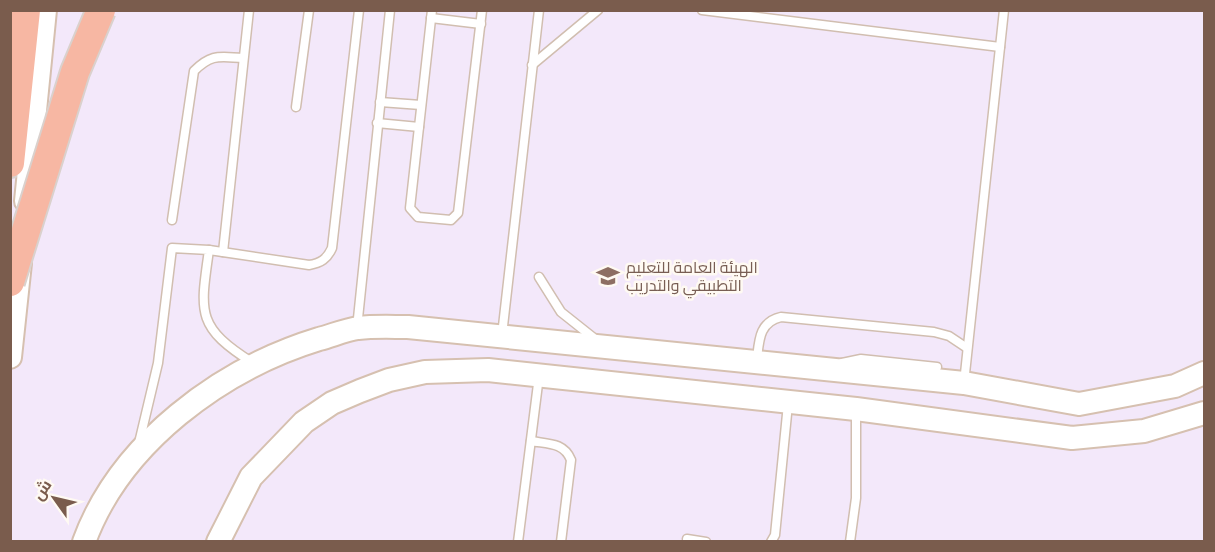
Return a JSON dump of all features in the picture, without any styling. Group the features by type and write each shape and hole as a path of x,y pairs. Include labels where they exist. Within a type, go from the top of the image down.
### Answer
{"highway":[{"path":"10,163 26,10"},
{"path":"10,282 75,72 102,10"}],"street":[{"path":"10,357 45,10"},
{"path":"84,542 111,490 135,457 188,406 256,365 290,348 357,328 408,327 964,383 1079,404 1174,386 1204,373"},
{"path":"218,542 252,477 304,422 332,403 389,380 425,372 459,369 539,375 788,404 856,409 1072,438 1144,431 1204,413"}],"lane":[{"path":"223,252 249,10"},
{"path":"296,107 309,10"},
{"path":"135,457 158,363 171,250 177,246 309,265 317,264 329,255 332,248 359,10"},
{"path":"357,328 390,10"},
{"path":"481,24 431,14 410,208 418,217 452,220 458,213 481,24 482,10"},
{"path":"502,336 539,10"},
{"path":"532,65 598,10"},
{"path":"702,10 1000,48"},
{"path":"964,383 1004,10"},
{"path":"172,220 194,71 205,60 215,56 243,58"},
{"path":"380,102 421,105"},
{"path":"377,123 419,127"},
{"path":"209,250 203,291 207,320 223,344 256,365"},
{"path":"539,277 561,312 587,334 611,347"},
{"path":"757,362 762,329 773,319 781,317 934,332 956,339 968,348"},
{"path":"831,370 845,362 861,359 937,367"},
{"path":"518,542 539,375"},
{"path":"771,542 775,535 788,404"},
{"path":"850,542 856,498 856,409"},
{"path":"531,441 560,446 567,450 571,460 561,542"},
{"path":"687,539 706,542"}],"shaded area":[{"name":"الهيئة العامة للتعليم التطبيقي والتدريب","path":"11,11 1204,11 1204,541 11,541"}],"place":[{"name":"الهيئة العامة للتعليم التطبيقي والتدريب","path":"608,276"}]}
